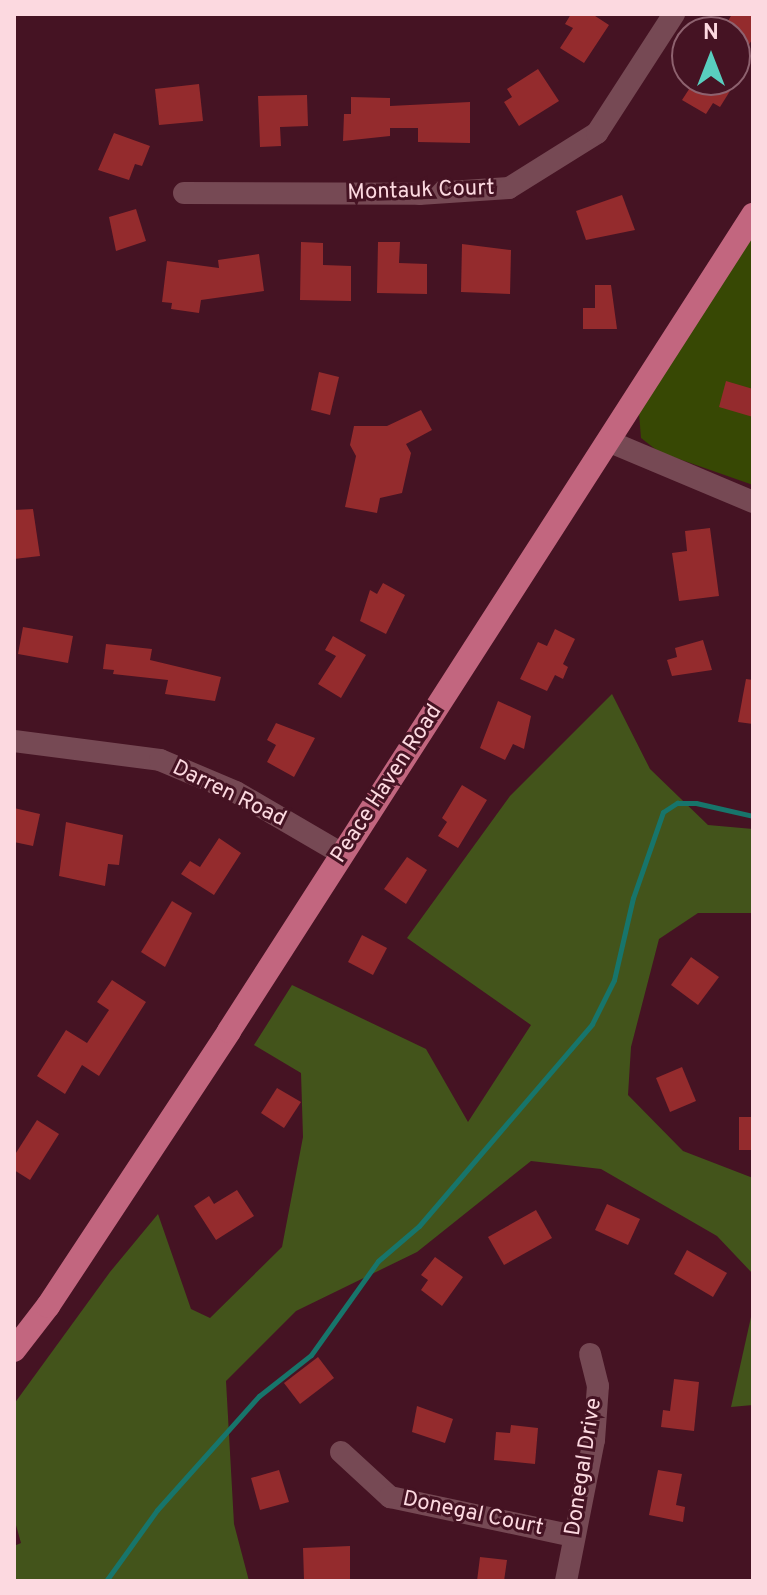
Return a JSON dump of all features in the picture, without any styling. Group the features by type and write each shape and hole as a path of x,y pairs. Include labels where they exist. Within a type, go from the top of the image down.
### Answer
{"main road":[{"name":"Peace Haven Road","path":"14,1350 57,1294 753,215"}],"street":[{"name":"Montauk Court","path":"184,193 419,194 509,188 597,133 674,14"},
{"path":"608,441 753,502"},
{"name":"Darren Road","path":"14,741 160,760 236,792 342,854"},
{"name":"Donegal Drive","path":"566,1581 594,1440 598,1386 590,1354"},
{"name":"Donegal Court","path":"341,1452 390,1497 573,1536"}],"green space":[{"path":"753,234 753,485 659,452 641,438 639,413"},
{"path":"612,694 650,769 708,825 753,829 753,913 698,913 659,939 631,1047 628,1095 683,1151 753,1178 753,1274 717,1236 601,1169 531,1161 417,1252 296,1311 226,1381 234,1524 249,1581 14,1581 14,1546 21,1543 14,1518 14,1404 110,1272 158,1214 191,1309 210,1318 282,1247 303,1137 301,1073 254,1045 292,985 426,1049 468,1122 531,1025 407,938 510,796"},
{"path":"753,1308 753,1405 731,1407"}],"building":[{"path":"571,14 592,14 609,25 584,63 560,48 573,28 565,24"},
{"path":"753,14 751,41 751,16 731,16"},
{"path":"538,69 559,101 519,126 504,102 512,97 507,89"},
{"path":"199,84 203,121 159,125 155,89"},
{"path":"307,95 308,126 280,127 281,146 260,147 258,96"},
{"path":"685,96 727,96 720,107 713,103 706,114 682,100"},
{"path":"351,97 390,98 390,106 470,102 470,143 418,142 418,128 390,128 390,136 343,141 344,114 351,114"},
{"path":"114,133 150,146 142,166 135,164 129,180 98,170"},
{"path":"622,195 635,230 586,240 576,211"},
{"path":"136,209 146,241 116,251 109,217"},
{"path":"301,242 323,243 323,265 351,266 351,301 300,300"},
{"path":"378,242 400,242 399,263 427,264 427,294 377,293"},
{"path":"462,244 511,250 510,294 461,292"},
{"path":"259,254 264,291 201,300 199,313 171,309 172,303 162,302 167,261 219,268 218,260"},
{"path":"595,285 611,285 617,329 583,329 583,308 595,308"},
{"path":"319,372 339,377 330,415 311,410"},
{"path":"726,381 753,389 753,417 719,407"},
{"path":"421,410 432,430 406,444 411,453 402,493 380,498 377,513 345,507 356,456 350,445 354,426 387,426"},
{"path":"33,509 40,556 14,559 14,510"},
{"path":"710,528 719,596 679,601 672,553 687,551 685,531"},
{"path":"383,583 405,595 386,634 360,621 370,590 377,594"},
{"path":"23,627 73,636 68,663 18,654"},
{"path":"555,629 575,639 563,664 568,667 563,679 555,675 547,691 520,679 538,642 547,646"},
{"path":"333,636 366,655 341,698 318,684 336,656 325,650"},
{"path":"703,640 712,670 672,676 667,660 677,657 675,648"},
{"path":"106,644 152,649 150,660 221,677 215,701 165,694 168,680 113,674 114,670 103,669"},
{"path":"746,679 753,680 753,724 738,722"},
{"path":"498,701 531,716 524,749 513,744 505,760 480,748"},
{"path":"276,723 315,738 294,777 267,762 276,745 267,740"},
{"path":"462,785 487,800 458,848 438,836 447,822 442,818"},
{"path":"14,808 40,814 33,846 14,842"},
{"path":"66,822 123,835 119,865 108,864 105,886 59,876"},
{"path":"219,838 241,853 214,895 181,874 190,861 200,867"},
{"path":"407,857 427,870 406,904 384,889"},
{"path":"172,901 192,913 165,967 141,952"},
{"path":"362,935 387,948 373,975 348,962"},
{"path":"691,957 719,977 698,1005 671,985"},
{"path":"112,980 146,1002 99,1076 82,1065 65,1094 37,1076 66,1030 87,1043 109,1010 97,1002"},
{"path":"682,1067 696,1101 670,1112 656,1078"},
{"path":"277,1088 301,1102 284,1128 261,1113"},
{"path":"739,1117 753,1117 753,1150 739,1150"},
{"path":"37,1120 59,1134 30,1180 14,1170 14,1156"},
{"path":"237,1190 254,1216 216,1240 194,1206 209,1196 214,1204"},
{"path":"607,1204 640,1219 628,1245 595,1230"},
{"path":"536,1210 552,1238 504,1265 488,1237"},
{"path":"687,1250 727,1273 713,1297 674,1274"},
{"path":"435,1257 463,1277 442,1306 421,1290 428,1280 421,1275"},
{"path":"318,1357 334,1378 300,1404 284,1383"},
{"path":"674,1379 699,1382 694,1431 661,1427 663,1410 670,1411"},
{"path":"417,1406 453,1419 445,1443 412,1432"},
{"path":"511,1425 538,1428 535,1464 494,1460 496,1432 510,1433"},
{"path":"279,1470 289,1502 260,1510 251,1478"},
{"path":"658,1470 682,1474 676,1505 685,1507 683,1522 649,1515"},
{"path":"350,1546 350,1579 304,1580 303,1548"},
{"path":"480,1557 507,1560 504,1581 477,1581"}],"waterway":[{"path":"106,1581 157,1510 259,1396 311,1355 378,1261 419,1226 592,1024 614,980 633,898 663,812 677,803 696,803 753,816"}]}
